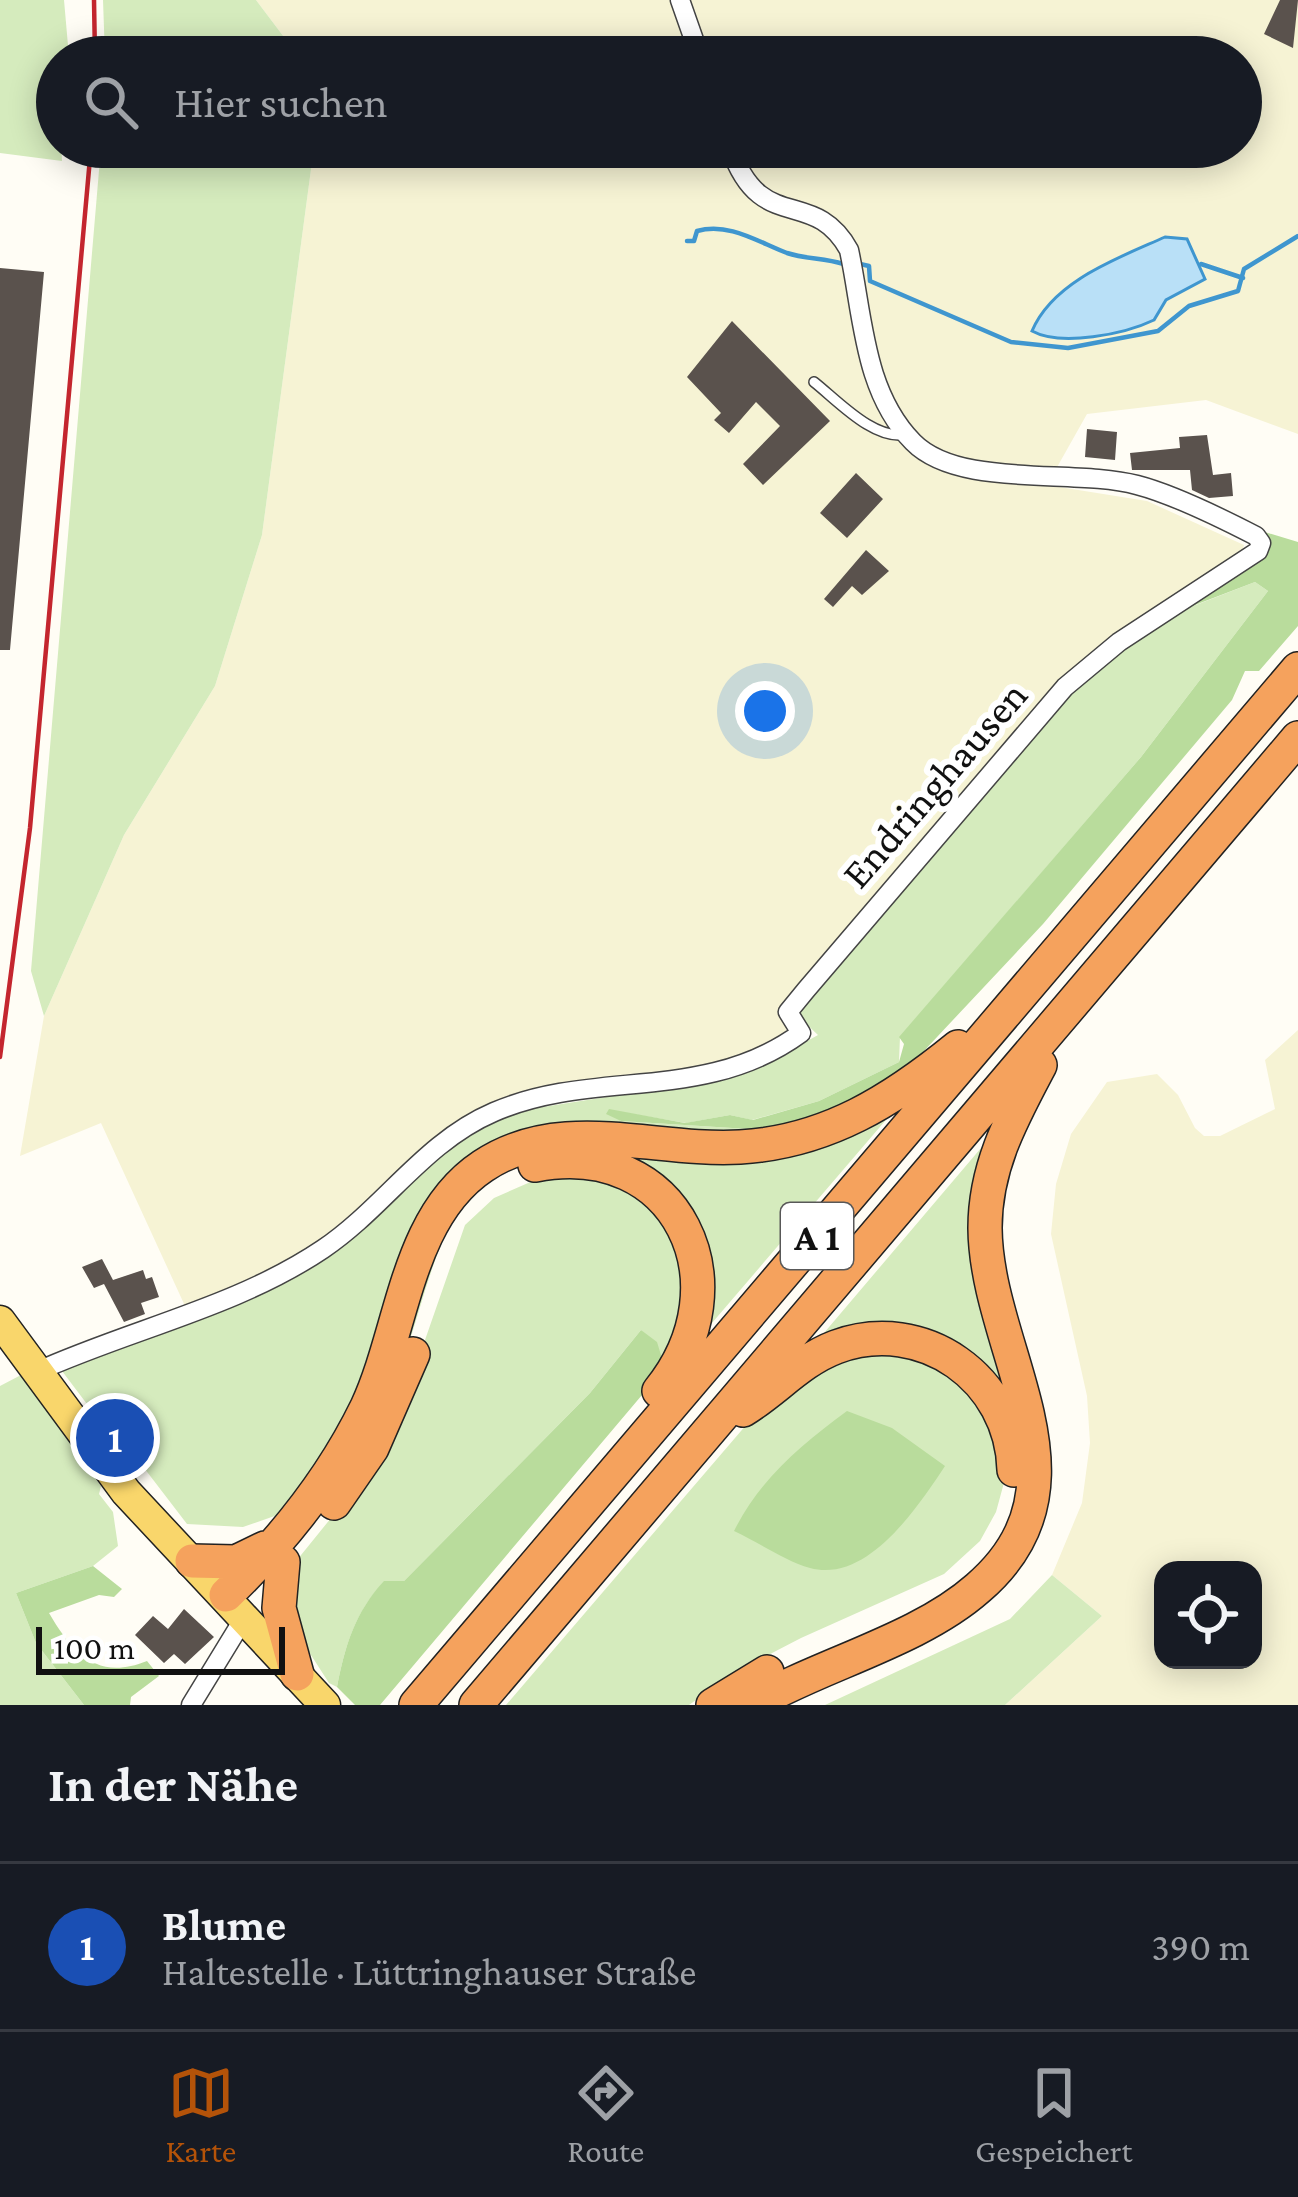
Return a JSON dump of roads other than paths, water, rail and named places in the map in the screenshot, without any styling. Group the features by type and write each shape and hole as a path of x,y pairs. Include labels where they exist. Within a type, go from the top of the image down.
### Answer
{"highway":[{"name":"A 1","path":"416,1705 1298,670"},
{"name":"A 1","path":"476,1705 1298,738"},
{"path":"237,1606 277,1553 360,1420 384,1368 430,1229 473,1172 510,1150 560,1139 729,1147 824,1130 911,1086 1025,992"},
{"path":"751,1705 952,1607 987,1580 1018,1539 1033,1495 1034,1444 992,1294 986,1214 1006,1130 1074,1002"},
{"path":"192,1561 236,1562 277,1553 336,1500 380,1432 410,1364 442,1255 458,1222 499,1181 536,1165 580,1161 633,1177 674,1212 696,1257 700,1295 693,1337 673,1373 627,1429 609,1480"},
{"path":"706,1433 820,1354 864,1340 898,1339 942,1352 981,1382 1008,1427 1014,1469 1010,1506 998,1533 960,1576 920,1600 789,1660 713,1705"},
{"path":"277,1553 280,1608 297,1673"}],"main road":[{"path":"0,1321 115,1478 325,1705"}],"street":[{"path":"680,0 693,36"},
{"path":"739,168 746,186 758,197 815,216 842,238 872,368 907,434"},
{"name":"Endringhausen","path":"36,1372 292,1268 353,1227 433,1148 489,1114 542,1097 693,1079 771,1055 801,1033 788,1012 1054,698 1119,642 1258,551 1261,543 1242,529 1137,485 941,462 907,434"},
{"path":"191,1705 237,1606"}],"lane":[{"path":"814,382 868,424 896,437 907,434"}],"water":[{"path":"1165,237 1187,239 1205,279 1166,300 1154,320 1093,337 1059,338 1032,331 1042,313 1071,285"}],"waterway":[{"path":"687,241 694,241 697,231 720,229 787,253 843,264"},
{"path":"860,264 869,266 870,281 1011,342 1068,348 1158,331 1189,306 1238,291 1244,269 1298,236"},
{"path":"1201,264 1243,278"}],"railway":[{"path":"94,0 95,36"},
{"path":"0,1057 30,828 89,168"}],"place":[{"name":"Blume","path":"115,1438"}]}
